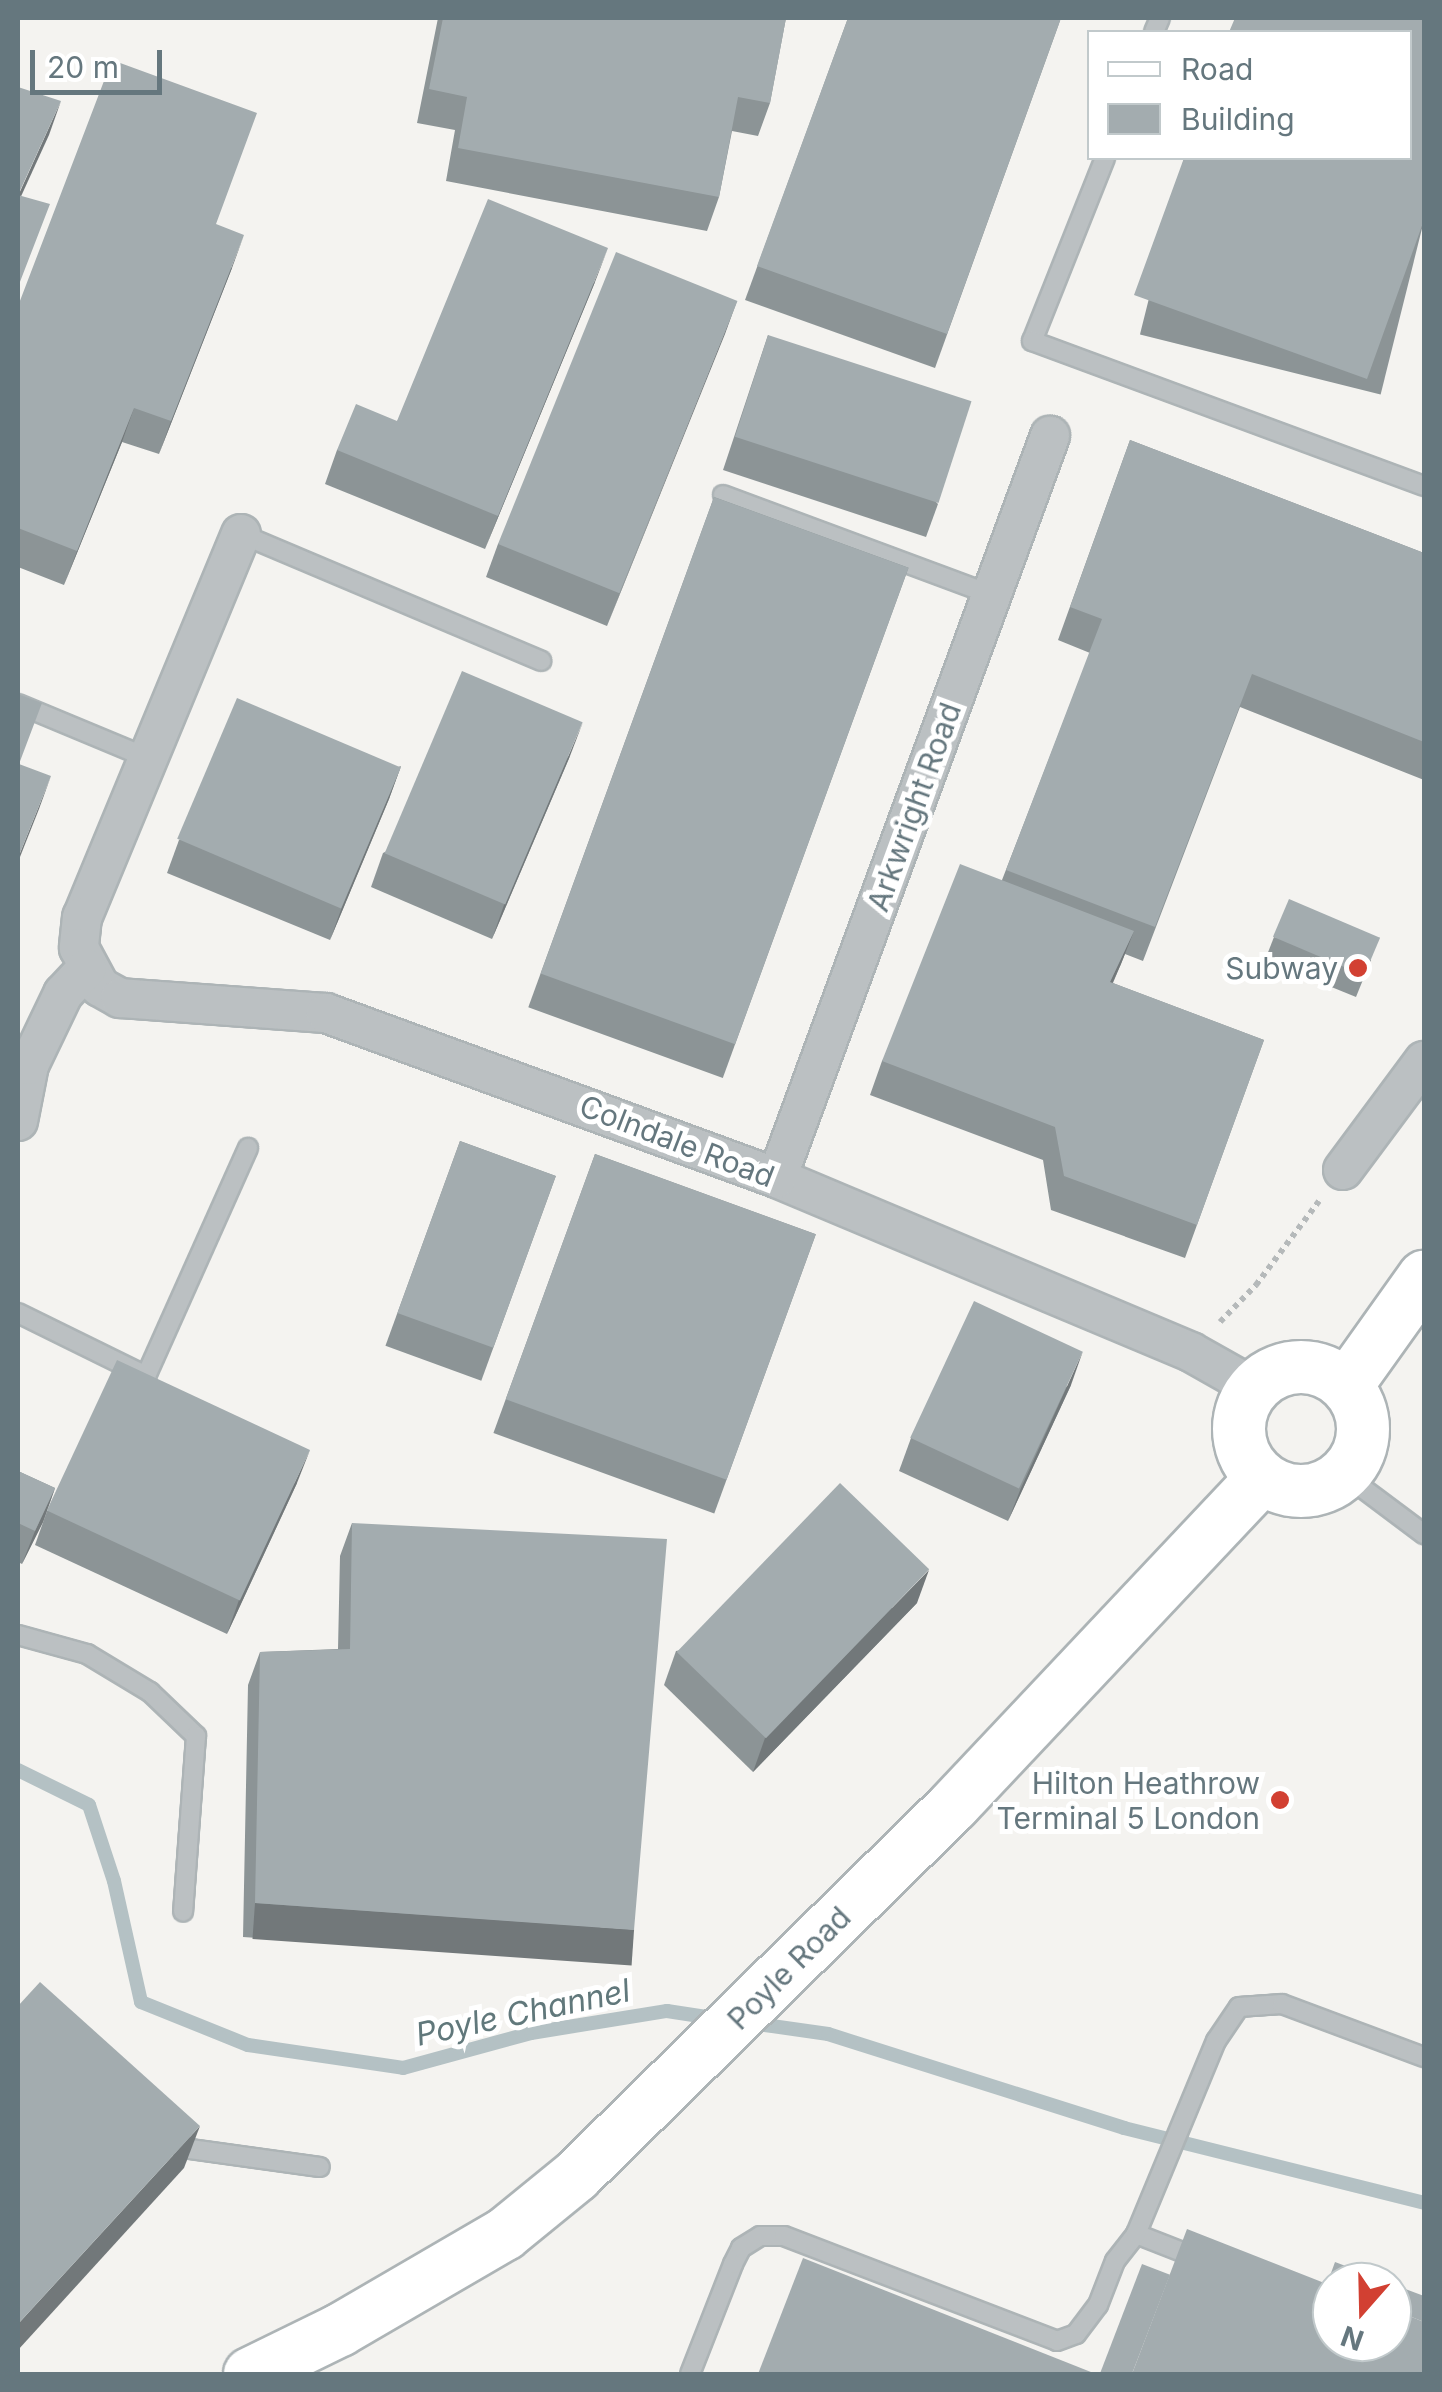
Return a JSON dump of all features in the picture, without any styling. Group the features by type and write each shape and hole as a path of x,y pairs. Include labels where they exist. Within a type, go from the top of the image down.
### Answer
{"street":[{"name":"Arkwright Road","path":"777,1178 1050,436"},
{"path":"18,1121 29,1064 63,994 87,968 79,948 82,917 242,534"},
{"name":"Colndale Road","path":"87,968 100,987 120,998 326,1013 777,1178 1191,1352 1254,1387"},
{"path":"1342,1170 1424,1061"},
{"path":"1347,1385 1424,1276"},
{"path":"1318,1368 1347,1385 1364,1422 1362,1449 1346,1475 1321,1490 1289,1491 1261,1479 1240,1447 1240,1409 1254,1387 1280,1369 1318,1368"},
{"name":"Poyle Road","path":"250,2374 340,2330 505,2234 632,2125 954,1806 1261,1479"}],"lane":[{"path":"1104,160 1032,341 1424,486"},
{"path":"724,495 992,595"},
{"path":"242,534 541,661"},
{"path":"18,704 148,758"},
{"path":"18,1313 146,1376 248,1148"},
{"path":"1346,1475 1424,1534"},
{"path":"18,1636 87,1654 150,1692 196,1736 183,1912"},
{"path":"690,2374 741,2248 760,2236 784,2236 1057,2341 1076,2334 1098,2305 1115,2261 1136,2234 1216,2041 1238,2008 1282,2004 1424,2056"},
{"path":"155,2124 183,2148 320,2167"},
{"path":"1136,2234 1218,2266"}],"path":[{"path":"1191,1352 1256,1285 1342,1170"}],"building":[{"path":"443,18 786,18 770,103 738,97 719,197 458,148 467,97 429,89"},
{"path":"848,18 1061,18 947,334 757,266"},
{"path":"1235,18 1424,18 1424,220 1367,379 1134,295 1183,160 1412,160 1412,30 1230,30"},
{"path":"112,60 257,113 216,224 244,235 171,421 134,408 77,551 18,528 18,306"},
{"path":"18,87 61,101 18,195"},
{"path":"18,195 50,204 18,287"},
{"path":"488,199 608,248 498,516 337,450 356,404 397,421"},
{"path":"616,252 737,301 619,593 498,544"},
{"path":"768,335 972,401 938,503 735,437"},
{"path":"1130,440 1424,553 1424,742 1252,674 1155,927 1006,870 1102,619 1070,607"},
{"path":"714,497 909,568 735,1044 541,973"},
{"path":"462,671 583,722 505,904 385,853"},
{"path":"18,694 42,703 19,764 51,776 18,858"},
{"path":"237,698 401,768 341,908 177,839"},
{"path":"960,864 1134,931 1110,982 1264,1040 1197,1225 1064,1176 1055,1127 882,1061"},
{"path":"1289,899 1380,938 1364,975 1273,937"},
{"path":"460,1141 556,1176 493,1348 397,1313"},
{"path":"595,1154 816,1234 727,1480 506,1399"},
{"path":"974,1301 1083,1352 1019,1489 910,1438"},
{"path":"117,1360 310,1450 240,1600 47,1510"},
{"path":"18,1471 55,1488 35,1531 18,1523"},
{"path":"840,1483 929,1569 766,1738 677,1652"},
{"path":"352,1523 667,1539 634,1930 255,1903 260,1652 350,1649"},
{"path":"40,1982 200,2126 18,2324 18,2006"},
{"path":"1187,2229 1312,2278 1312,2362 1412,2362 1412,2317 1424,2322 1424,2374 1132,2374"},
{"path":"803,2258 1096,2374 758,2374"},
{"path":"1142,2264 1170,2275 1132,2374 1100,2374"},
{"path":"1412,2292 1424,2296 1424,2322 1412,2317"}],"waterway":[{"name":"Poyle Channel","path":"18,1770 89,1805 114,1881 141,2002 248,2045 403,2068 531,2033 667,2011 719,2019"},
{"name":"Poyle Channel","path":"751,2023 828,2034 1124,2128 1424,2203"}],"place":[{"name":"Subway","path":"1358,968"},
{"name":"Hilton Heathrow Terminal 5 London","path":"1280,1800"}]}
